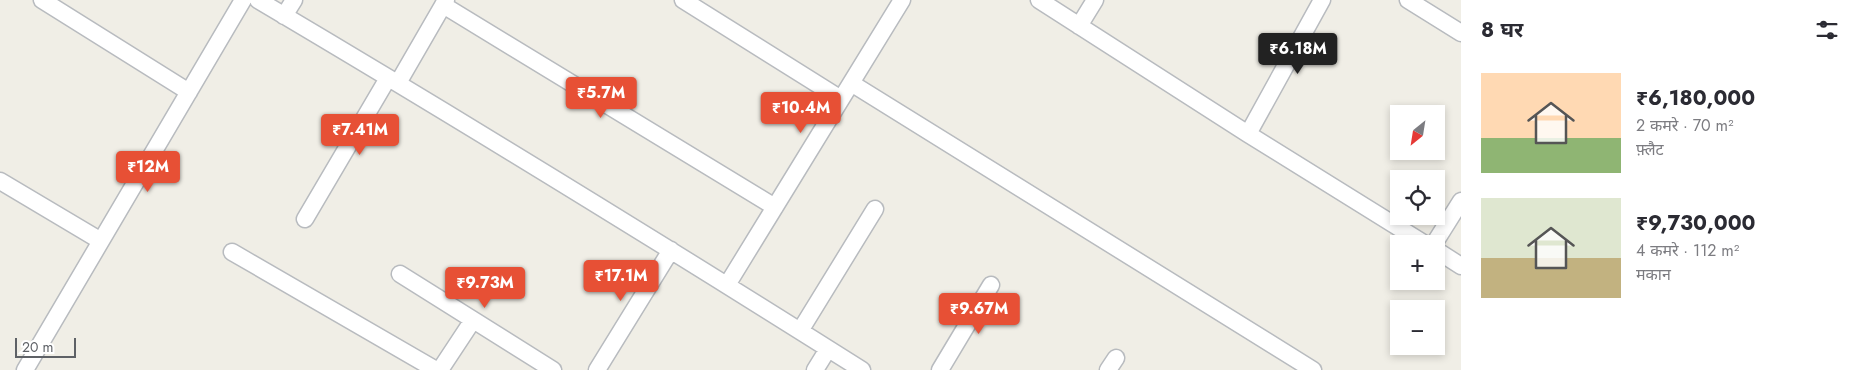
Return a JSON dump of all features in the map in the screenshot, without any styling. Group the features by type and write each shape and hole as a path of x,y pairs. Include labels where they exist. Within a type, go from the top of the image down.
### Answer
{"street":[{"path":"42,0 189,92"},
{"path":"25,370 244,0"},
{"path":"258,0 671,250 862,370"},
{"path":"284,16 294,0"},
{"path":"727,285 902,0"},
{"path":"1039,0 1248,134 1411,235"},
{"path":"1079,26 1095,0"},
{"path":"1248,134 1322,0"},
{"path":"1408,0 1461,33"},
{"path":"305,219 445,2 775,207"},
{"path":"693,3 841,99"},
{"path":"851,83 1313,370"},
{"path":"0,181 101,241"},
{"path":"1440,235 1461,201"},
{"path":"800,331 875,209"},
{"path":"597,370 671,250"},
{"path":"232,252 436,370"},
{"path":"1445,256 1461,266"},
{"path":"400,274 553,370"},
{"path":"940,370 991,285"},
{"path":"440,370 473,320"},
{"path":"815,370 828,349"}]}
